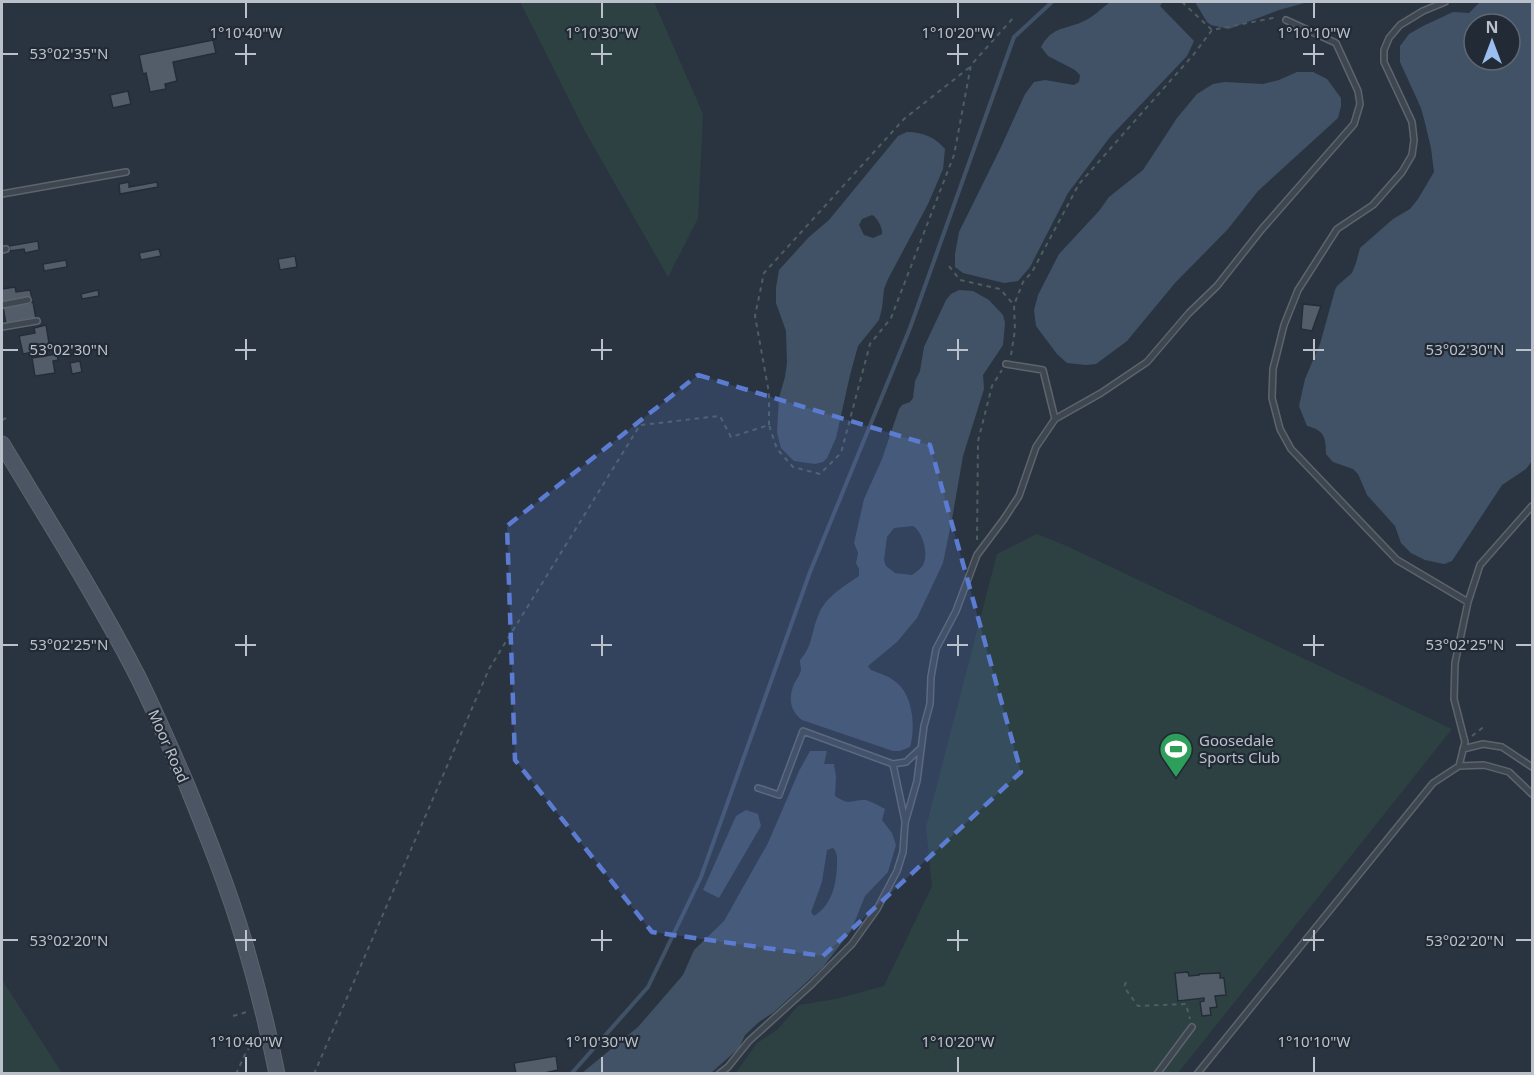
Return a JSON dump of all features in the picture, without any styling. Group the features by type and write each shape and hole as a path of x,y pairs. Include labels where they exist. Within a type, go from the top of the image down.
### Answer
{"main road":[{"name":"Moor Road","path":"2,444 77,568 136,674 157,717 205,829 223,878 244,941 277,1074"}],"lane":[{"path":"1445,2 1400,24 1389,38 1384,50 1384,62 1412,122 1414,140 1412,155 1402,172 1373,205 1337,229 1298,290 1284,325 1273,369 1272,398 1280,429 1291,449 1397,560 1468,602"},
{"path":"719,1074 728,1067 749,1041 852,944 877,909 897,871 917,781 924,726 930,704 931,677 936,649 956,611 977,555 1019,496 1036,447 1055,419 1101,393 1147,362 1189,313 1217,285 1262,229 1354,124 1360,105 1358,91 1336,43 1286,20"},
{"path":"2,194 126,172"},
{"path":"2,305 28,300"},
{"path":"2,327 36,321"},
{"path":"1006,364 1043,370 1055,419"},
{"path":"1459,766 1465,742 1454,699 1455,663 1468,602 1480,565 1533,506"},
{"path":"758,788 779,795 803,731 893,764 906,762 921,747"},
{"path":"1463,749 1483,744 1502,747 1533,767"},
{"path":"893,764 906,823"},
{"path":"1197,1074 1433,783 1459,766 1484,765 1509,772 1533,794"},
{"path":"1157,1074 1192,1028"}],"path":[{"path":"1182,2 1212,30"},
{"path":"977,555 978,441 992,386 1011,356 1015,330 1014,305 1023,282 1032,272 1079,184 1194,54 1212,30 1278,16 1286,20"},
{"path":"971,65 954,155 891,318 870,344 841,453 820,474 794,467 777,449 769,425 769,393 755,316 764,273 904,119 971,65 1014,18"},
{"path":"949,266 960,280 1000,289 1014,305"},
{"path":"2,420 10,416"},
{"path":"314,1074 489,669 640,425 720,416 731,437 769,425"},
{"path":"1465,742 1486,724"},
{"path":"1126,981 1124,987 1138,1006 1186,1004 1192,1028"},
{"path":"233,1016 262,1009"},
{"path":"236,1074 246,1050 269,1038"}],"highlighted area":[{"path":"698,375 930,445 1021,772 823,956 652,932 515,760 507,526"}],"green space":[{"path":"520,2 654,2 703,114 698,218 668,277 585,131"},
{"name":"Goosedale Sports Club","path":"1037,534 1069,547 1452,729 1178,1073 735,1074 757,1043 777,1030 799,1005 836,999 884,986 932,886 926,827 997,554"},
{"path":"2,980 4,983 62,1073 2,1073"}],"water":[{"path":"1110,2 1163,2 1160,6 1194,41 1187,56 1110,137 1068,193 1030,267 1018,281 1004,283 963,273 955,267 959,232 1025,94 1034,82 1045,80 1074,85 1079,82 1080,75 1075,70 1048,56 1041,47 1054,32 1086,20"},
{"path":"1195,2 1308,2 1279,10 1229,29 1207,22"},
{"path":"1480,2 1532,2 1532,461 1526,469 1502,485 1452,561 1444,564 1425,560 1411,553 1401,543 1395,526 1367,495 1358,474 1353,469 1333,462 1326,454 1323,435 1307,426 1299,406 1305,379 1320,344 1337,286 1352,273 1360,248 1393,219 1410,209 1434,172 1431,148 1421,108 1400,62 1400,46 1409,34 1453,12 1462,13 1462,72 1522,72 1522,12 1470,12"},
{"path":"1297,72 1313,72 1327,79 1341,98 1338,118 1258,191 1228,229 1175,283 1127,341 1096,364 1067,363 1057,354 1036,326 1034,310 1038,295 1059,254 1109,197 1143,170 1177,118 1197,94 1213,84 1225,82 1263,84"},
{"path":"913,132 937,141 945,149 943,169 928,204 888,279 879,320 858,346 836,438 827,458 815,464 794,461 781,448 777,433 779,398 787,363 786,331 776,303 779,270 809,237 829,220 898,136","holes":["874,216 881,226 882,234 873,238 864,235 859,225 862,219"]},
{"path":"959,290 973,291 989,300 1003,315 1005,323 1003,345 983,375 984,389 963,456 943,563 917,618 897,642 868,666 871,670 900,685 909,701 913,720 910,747 893,751 802,720 795,713 791,704 791,694 801,670 800,660 810,644 821,609 835,593 859,576 856,563 858,553 854,543 864,499 882,459 899,409 913,398 924,347 951,294","holes":["913,526 922,538 925,561 912,575 895,573 886,566 884,560 887,537 894,528"]},
{"path":"810,751 827,751 824,764 834,764 835,796 847,802 865,800 885,809 882,820 892,833 896,845 888,872 865,896 851,931 823,967 745,1035 739,1048 711,1073 582,1073 638,1027 683,975 694,950 724,921 768,843","holes":["833,848 837,866 834,887 825,906 814,916 811,912 822,882 827,850"]},
{"path":"746,810 758,814 761,826 719,898 703,890 736,816"}],"building":[{"path":"213,40 216,53 173,62 177,81 165,84 166,89 150,92 139,55"},
{"path":"128,91 131,104 113,108 110,95"},
{"path":"129,182 129,187 157,182 158,187 120,194 119,184"},
{"path":"38,241 39,250 25,253 24,249 10,251 9,246"},
{"path":"159,249 161,256 141,260 139,253"},
{"path":"295,256 297,267 280,270 278,259"},
{"path":"66,260 67,267 44,271 43,264"},
{"path":"15,287 16,292 30,290 32,298 2,302 2,289"},
{"path":"98,290 99,296 82,299 81,294"},
{"path":"33,302 36,319 6,324 3,307"},
{"path":"1303,304 1321,306 1312,331 1301,329"},
{"path":"46,325 50,349 23,354 19,336 35,333 34,328"},
{"path":"57,354 58,360 53,361 55,373 35,376 32,358"},
{"path":"80,361 82,372 72,374 70,363"},
{"path":"1188,972 1189,976 1220,973 1220,978 1224,978 1226,995 1215,996 1217,1007 1210,1008 1211,1015 1202,1016 1200,1002 1204,1001 1204,998 1178,1001 1175,973"},
{"path":"556,1056 558,1070 540,1074 516,1074 514,1063"}],"waterway":[{"path":"571,1074 648,987 701,877 810,572 910,328 1014,37 1052,2"}],"place":[{"name":"Goosedale Sports Club","path":"1176,778"}]}
